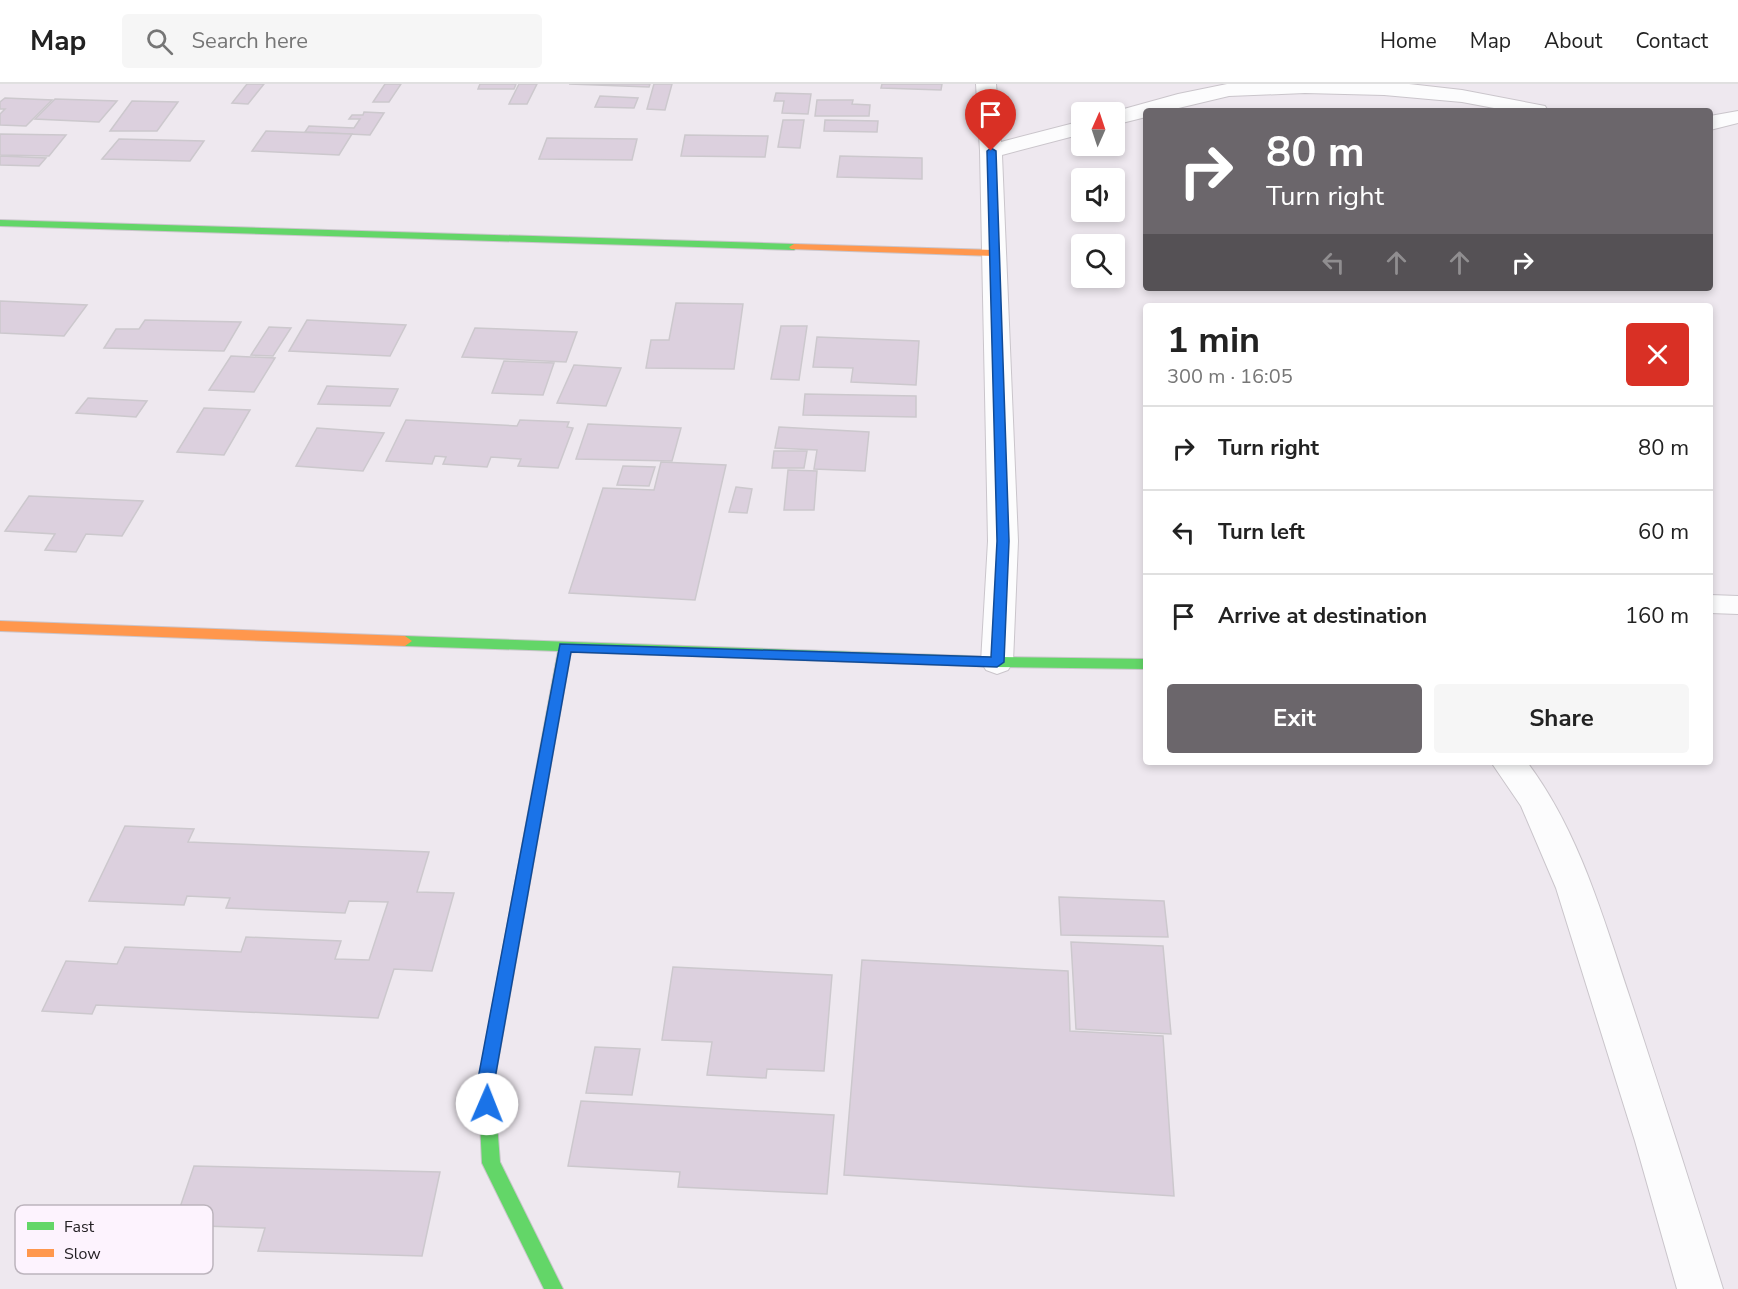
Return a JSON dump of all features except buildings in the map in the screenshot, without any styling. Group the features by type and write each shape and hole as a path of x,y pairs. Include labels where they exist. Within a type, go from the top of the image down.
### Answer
{"street":[{"path":"986,84 991,151 1003,541 997,662"},
{"path":"1158,108 1229,90 1313,85 1434,89 1523,108"},
{"path":"1125,116 1143,112"},
{"path":"1713,122 1738,117"},
{"path":"991,151 1071,130"},
{"path":"0,223 994,254"},
{"path":"0,626 997,662 1143,664"},
{"path":"554,1289 492,1163 486,1084 565,647"},
{"path":"1510,765 1536,800 1575,888 1656,1141 1700,1289"}],"lane":[{"path":"1713,604 1738,605"}],"traffic: fast":[{"path":"0,223 794,247"},
{"path":"405,641 997,662 1143,664"},
{"path":"554,1289 491,1163 486,1084 565,647"}],"traffic: slow":[{"path":"794,247 994,253"},
{"path":"0,626 405,641"}],"route":[{"path":"487,1104 486,1084 565,647 997,662 1003,541 991,151"}]}
